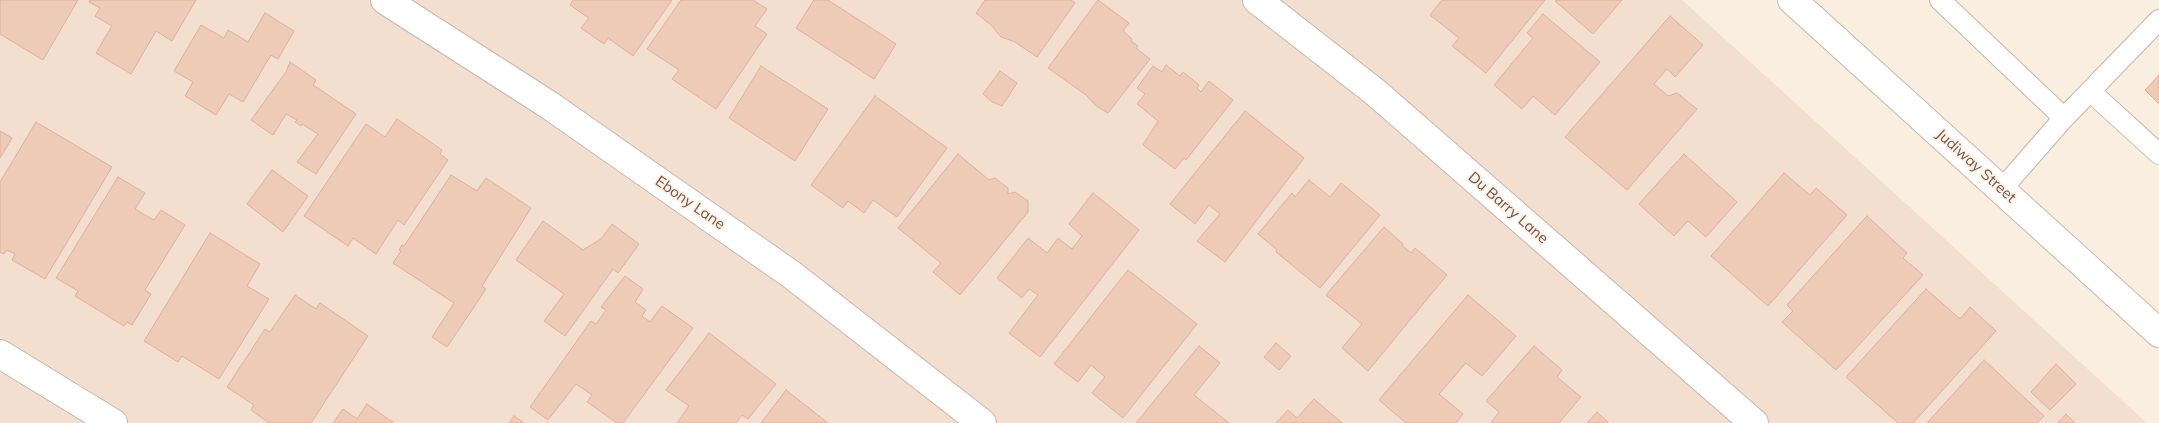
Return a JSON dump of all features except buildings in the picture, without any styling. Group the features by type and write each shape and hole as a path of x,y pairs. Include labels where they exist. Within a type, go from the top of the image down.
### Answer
{"street":[{"name":"Ebony Lane","path":"385,0 549,105 792,275 982,423"},
{"name":"Du Barry Lane","path":"1257,0 1375,92 1754,423"},
{"name":"Judiway Street","path":"1792,0 2159,333"},
{"path":"0,354 113,423"}],"lane":[{"path":"1940,0 2064,118"},
{"path":"2001,190 2064,118 2159,20"},
{"path":"2090,91 2159,154"}],"shaded area":[{"path":"0,0 1682,0 2147,423 0,423"}]}
